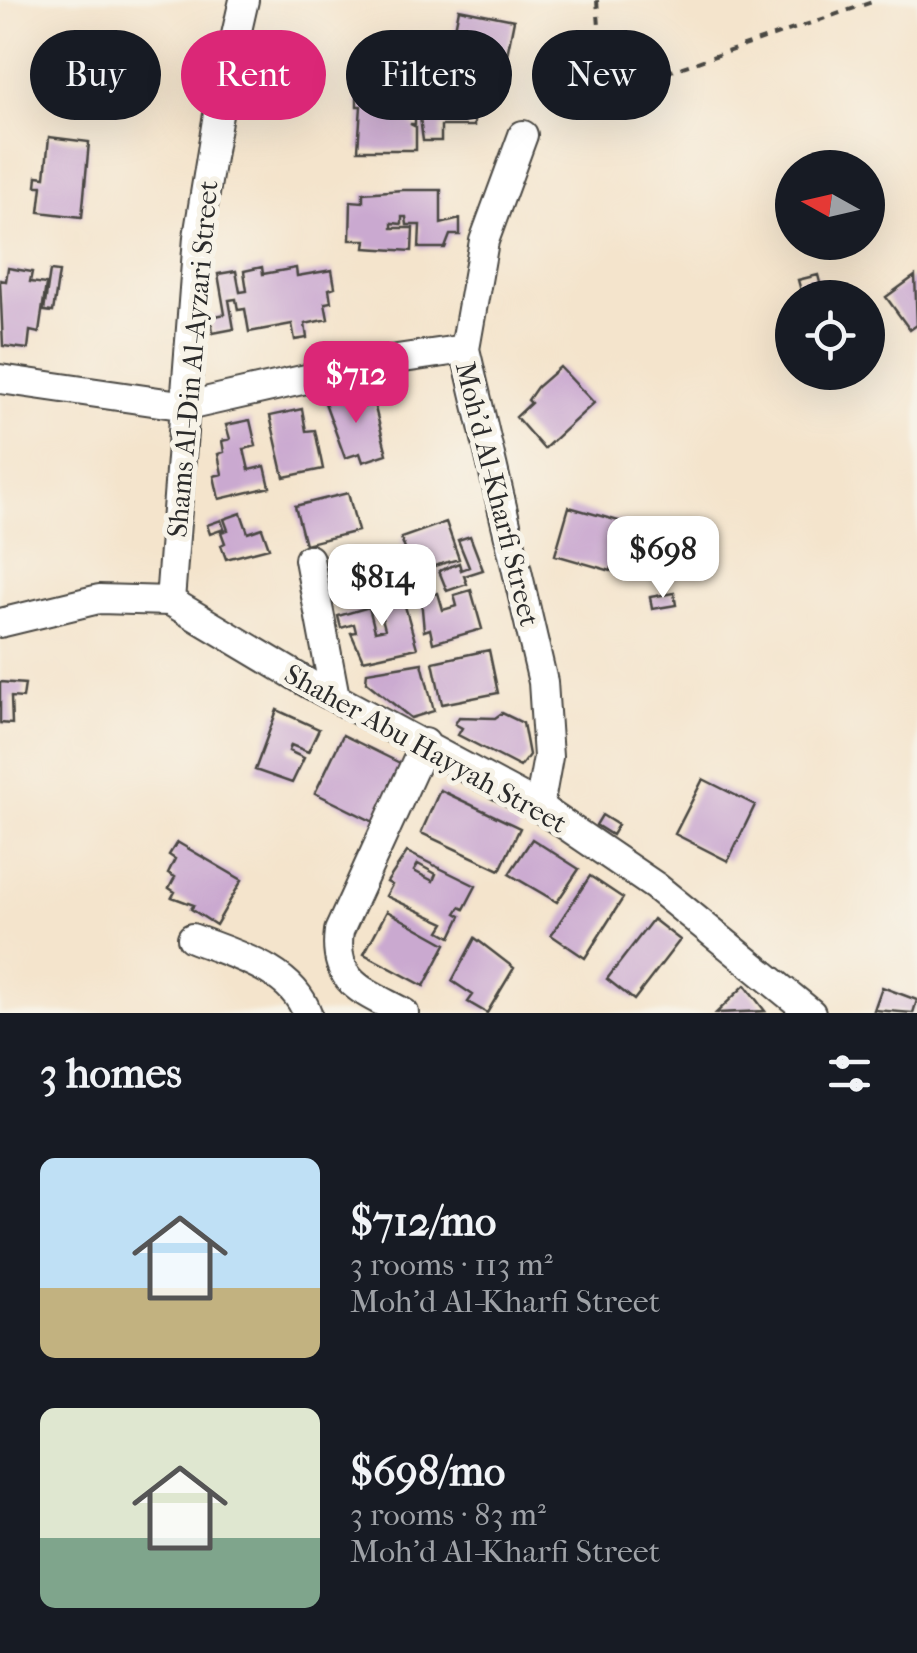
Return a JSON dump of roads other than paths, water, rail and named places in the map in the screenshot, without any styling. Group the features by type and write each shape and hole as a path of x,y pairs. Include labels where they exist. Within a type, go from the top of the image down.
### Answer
{"street":[{"name":"Shams Al-Din Al-Ayzari Street","path":"170,601 198,237 218,114 244,0"},
{"path":"465,349 484,242 523,135"},
{"name":"Moh'd Al-Kharfi Street","path":"0,379 187,406 390,360 465,349 543,682 548,758 540,807"},
{"path":"309,560 335,698"},
{"name":"Shaher Abu Hayyah Street","path":"0,624 75,602 127,597 170,601 335,698 540,807 655,886 810,1013"},
{"path":"404,1013 356,986 341,971 336,953 339,931 426,743"},
{"path":"192,938 278,977 302,998 307,1013"}]}
